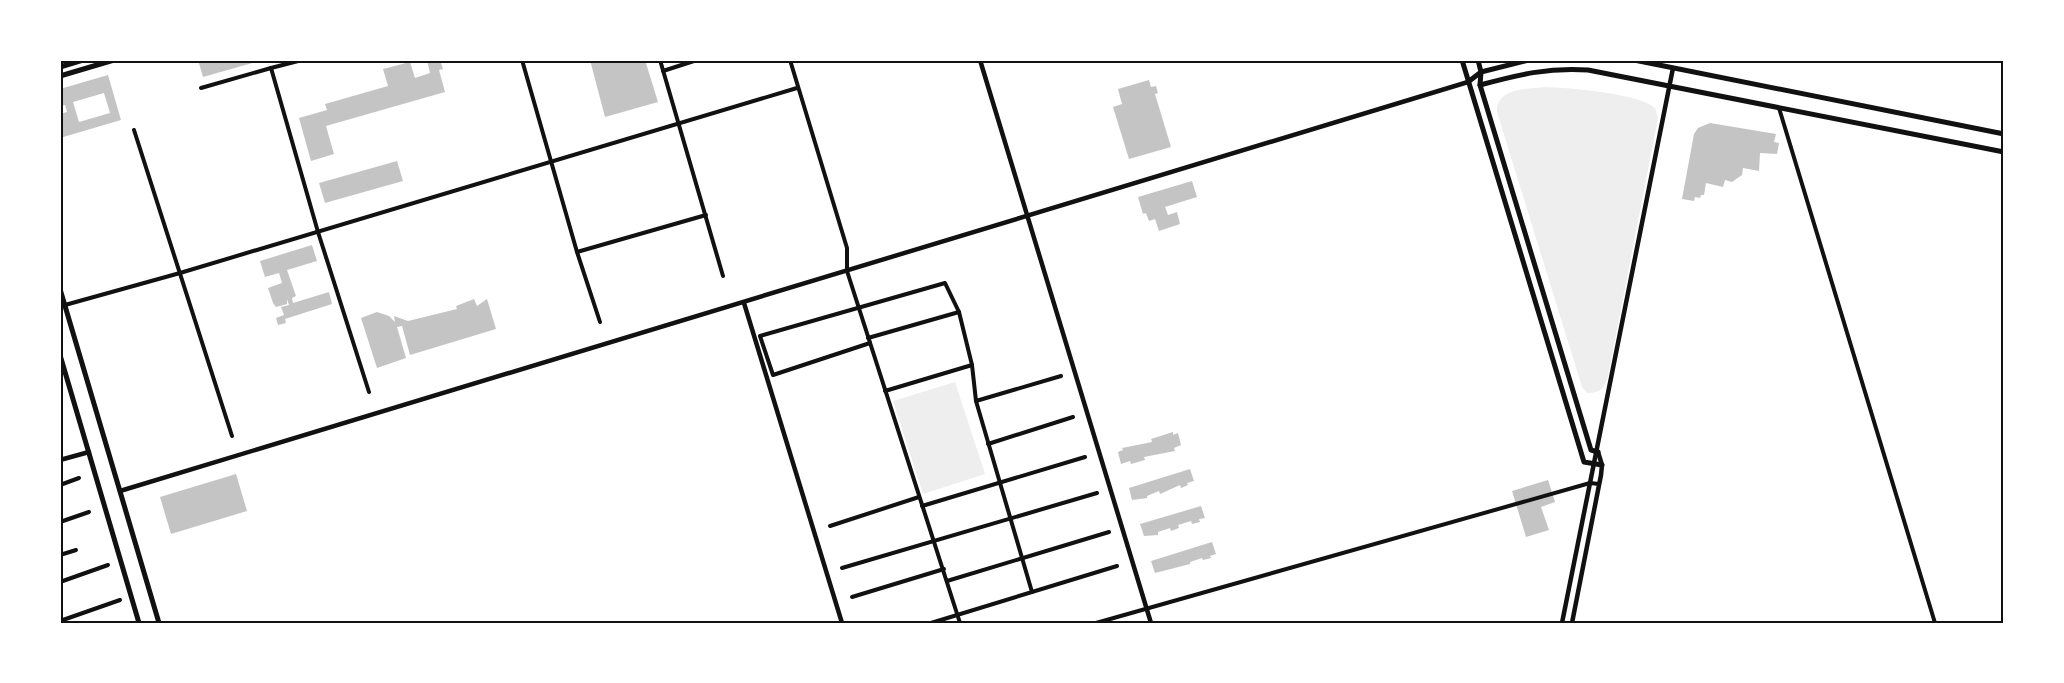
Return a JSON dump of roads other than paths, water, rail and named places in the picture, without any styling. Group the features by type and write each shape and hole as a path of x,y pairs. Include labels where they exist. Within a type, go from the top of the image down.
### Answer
{"main road":[{"path":"60,67 83,60"},
{"path":"60,76 114,60"},
{"path":"1462,60 1584,462 1602,465"},
{"path":"1478,60 1481,72 1480,85 1591,450 1598,452"},
{"path":"1468,82 1481,72 1529,60"},
{"path":"1634,60 2004,134"},
{"path":"1468,82 1480,85 1529,72 1559,68 1588,70 2004,153"},
{"path":"60,289 159,623"},
{"path":"60,355 139,623"}],"street":[{"path":"201,88 302,60"},
{"path":"522,60 550,162 600,322"},
{"path":"660,60 723,276"},
{"path":"663,71 697,60"},
{"path":"790,60 847,248 847,271 960,623"},
{"path":"980,60 1151,623"},
{"path":"271,68 318,232 369,392"},
{"path":"1562,623 1673,68"},
{"path":"120,492 1468,82"},
{"path":"65,305 180,273 797,88"},
{"path":"1779,108 1935,623"},
{"path":"135,130 232,436"},
{"path":"577,252 706,214"},
{"path":"870,343 773,375 760,336 945,283 959,312 972,365 976,401 1032,592"},
{"path":"744,303 842,623"},
{"path":"868,338 959,312"},
{"path":"885,391 972,365"},
{"path":"976,401 1061,376"},
{"path":"988,444 1073,417"},
{"path":"60,460 88,452"},
{"path":"1572,623 1602,465 1598,452"},
{"path":"922,506 1085,457"},
{"path":"60,485 79,478"},
{"path":"1096,623 1590,483 1599,484"},
{"path":"842,568 1097,493"},
{"path":"830,526 919,497"},
{"path":"60,522 89,512"},
{"path":"947,581 1109,532"},
{"path":"60,555 76,550"},
{"path":"60,582 108,565"},
{"path":"931,623 1117,566"},
{"path":"852,597 944,569"},
{"path":"60,621 120,600"}]}
